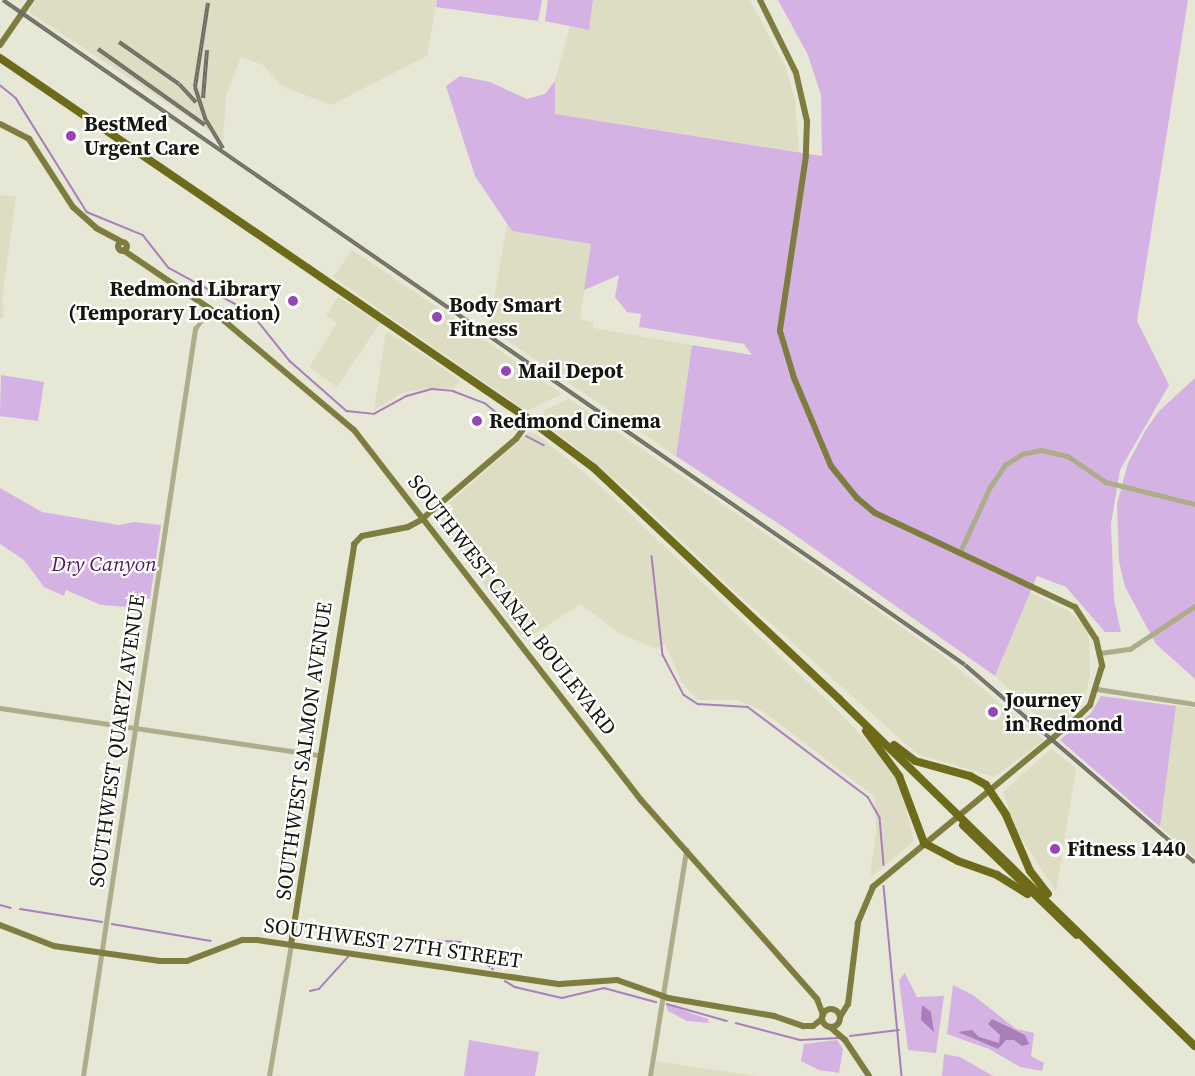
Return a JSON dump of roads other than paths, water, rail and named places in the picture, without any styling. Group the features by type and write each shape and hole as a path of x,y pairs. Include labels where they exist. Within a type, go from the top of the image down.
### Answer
{"highway":[{"path":"0,58 530,420 620,491 830,693 866,731 954,813"},
{"path":"830,693 915,761 970,776 990,790 1006,815 1030,871 1090,945 1195,1046"},
{"path":"849,708 1081,939"},
{"path":"866,731 899,776 924,843 1009,881 1090,945"},
{"path":"961,820 1072,923"}],"main road":[{"path":"0,45 31,0"},
{"path":"760,0 794,68 807,114 806,149 780,331 783,351 831,466 857,498 875,513 1076,607 1087,621 1100,654 1097,689 1090,705 879,880 869,893 858,923 847,1002 840,1020 828,1027 845,1040 869,1076"},
{"name":"SOUTHWEST CANAL BOULEVARD","path":"0,126 19,131 34,147 73,207 109,237 209,308 345,420 424,517 641,800 817,999 828,1027"},
{"name":"SOUTHWEST SALMON AVENUE","path":"291,945 352,549 362,536 408,527 424,517 516,439 530,420"},
{"name":"SOUTHWEST 27TH STREET","path":"0,926 43,943 102,952 188,961 242,940 560,984 617,980 662,996 784,1020 808,1027 823,1017"},
{"path":"817,999 833,1010 840,1020 845,1040"},
{"path":"823,1017 847,1002"},
{"name":"SOUTHWEST 27TH STREET","path":"784,1020 806,1030 828,1027"}],"street":[{"name":"SOUTHWEST QUARTZ AVENUE","path":"83,1076 195,329 209,308"},
{"path":"959,554 990,487 1005,465 1022,454 1056,452 1068,456 1106,482 1195,504"},
{"path":"1100,654 1130,649 1195,606"},
{"path":"1097,689 1195,704"},
{"path":"0,708 320,755"},
{"path":"650,1076 686,850"},
{"name":"SOUTHWEST SALMON AVENUE","path":"269,1076 291,945"}],"waterway":[{"path":"0,85 16,98 87,212 143,235 169,268 239,306 257,320 290,361 347,411 374,414 407,396 432,389 453,391 485,403 516,429"},
{"path":"526,436 544,445"},
{"path":"652,556 663,655 684,695 698,704 748,707 868,797 880,818 884,865"},
{"path":"884,886 902,1076"},
{"path":"0,905 11,908"},
{"path":"20,909 102,922"},
{"path":"112,924 211,941"},
{"path":"359,948 386,938 461,942 493,969"},
{"path":"310,991 319,989 348,957"},
{"path":"505,981 515,987 562,998 604,988 656,1002"},
{"path":"667,1004 727,1021"},
{"path":"736,1023 800,1040 839,1038"},
{"path":"850,1036 899,1030"}],"railway":[{"path":"3,0 965,665 1195,863"},
{"path":"208,3 195,87 206,120 223,148"},
{"path":"119,42 179,84 196,102"},
{"path":"98,49 205,125"},
{"path":"203,98 207,50"}],"place":[{"name":"BestMed Urgent Care","path":"71,136"},
{"name":"Redmond Library (Temporary Location)","path":"293,301"},
{"name":"Body Smart Fitness","path":"437,317"},
{"name":"Mail Depot","path":"506,371"},
{"name":"Redmond Cinema","path":"477,421"},
{"name":"Journey in Redmond","path":"993,712"},
{"name":"Fitness 1440","path":"1055,849"}],"park label":[{"name":"Dry Canyon","path":"104,564"}]}
